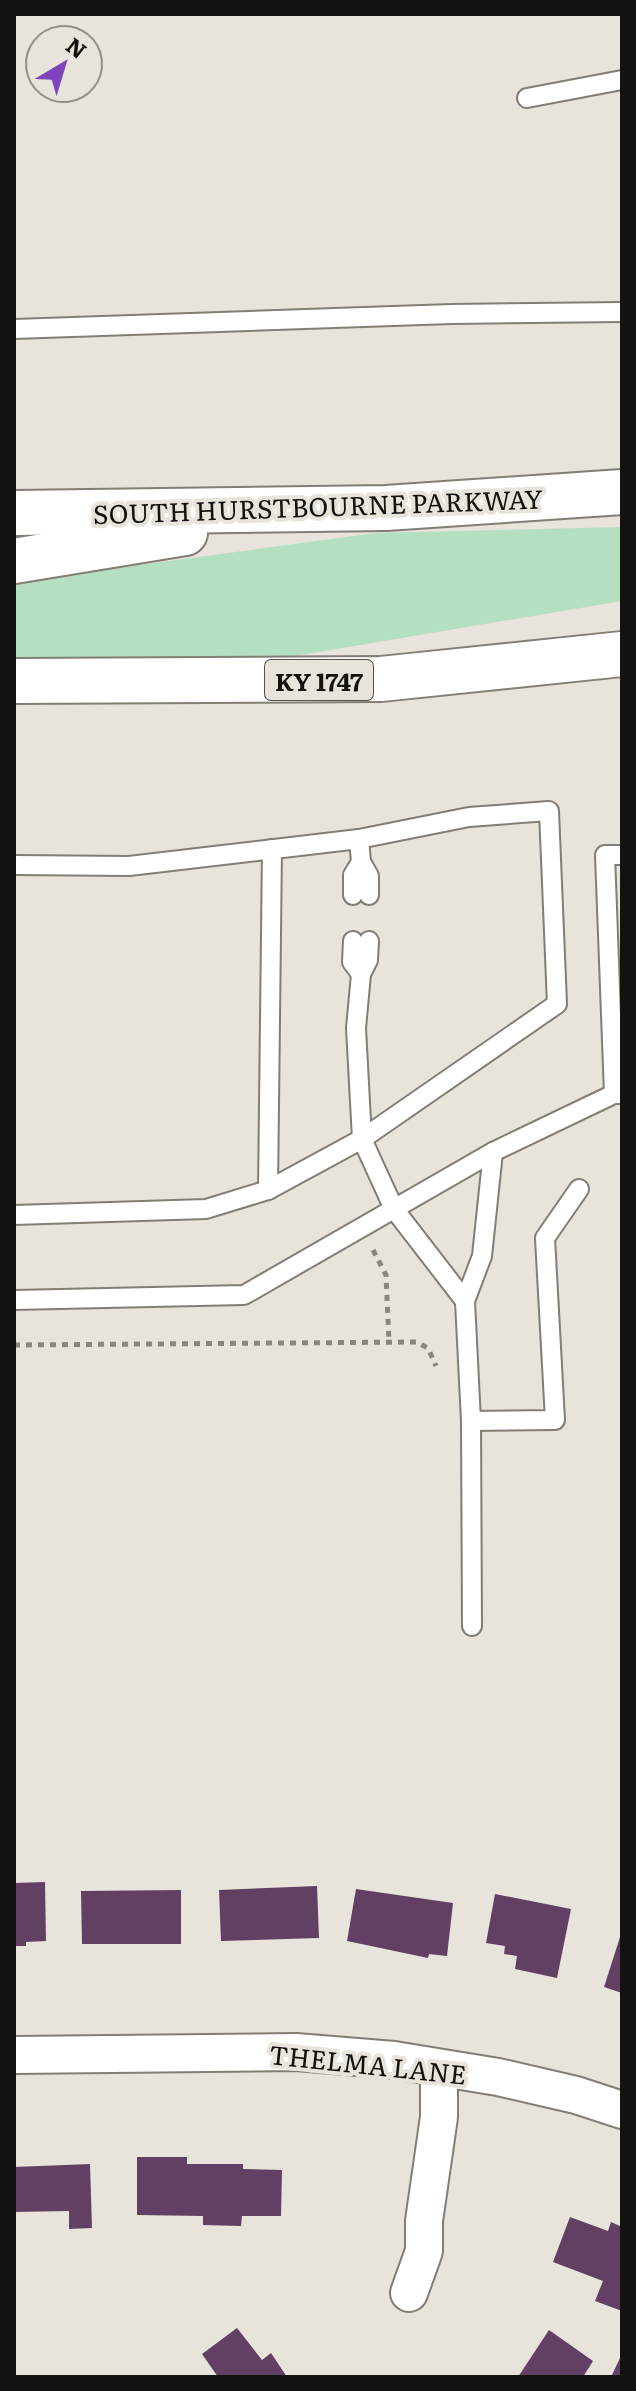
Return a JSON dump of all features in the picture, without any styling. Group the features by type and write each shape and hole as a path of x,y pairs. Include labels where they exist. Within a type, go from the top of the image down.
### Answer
{"main road":[{"name":"SOUTH HURSTBOURNE PARKWAY","path":"14,513 386,508 622,492"},
{"path":"14,561 329,509"},
{"path":"381,679 622,626"},
{"name":"KY 1747","path":"14,681 381,679 622,654"}],"street":[{"name":"THELMA LANE","path":"14,2055 296,2052 394,2060 498,2077 622,2110"},
{"path":"409,2293 424,2251 424,2221 439,2117 439,2068"}],"lane":[{"path":"527,98 622,80"},
{"path":"14,329 622,312"},
{"path":"14,865 129,866 359,839 469,817 549,811 557,1004 362,1139 268,1190 206,1209 14,1215"},
{"path":"359,839 361,862 369,876 361,895"},
{"path":"268,1190 272,849"},
{"path":"14,1300 244,1295 493,1152 618,1094 605,855 622,855"},
{"path":"361,941 368,960 361,974 356,1028 362,1139 394,1209 465,1301"},
{"path":"472,1626 471,1421 465,1301 482,1256 493,1152"},
{"path":"471,1421 555,1420 545,1238 579,1189"}],"path":[{"path":"362,1228 386,1275 389,1342"},
{"path":"14,1345 416,1342 428,1348 436,1363 437,1378"}],"green space":[{"path":"622,527 622,601 271,660 14,666 14,582 375,533"}],"building":[{"path":"45,1882 46,1941 14,1946 14,1883"},
{"path":"317,1886 319,1938 221,1941 219,1890"},
{"path":"356,1889 453,1903 447,1956 429,1954 428,1958 347,1941"},
{"path":"181,1890 181,1944 82,1944 81,1891"},
{"path":"495,1894 571,1909 557,1978 515,1969 517,1956 504,1954 505,1946 486,1943"},
{"path":"622,1934 622,1993 604,1987"},
{"path":"137,2157 187,2157 187,2164 243,2164 243,2169 282,2170 281,2216 242,2216 241,2226 203,2225 203,2216 137,2215"},
{"path":"90,2164 92,2228 69,2229 69,2211 14,2212 14,2167"},
{"path":"570,2217 608,2231 611,2222 622,2227 622,2311 595,2301 603,2281 553,2262"},
{"path":"237,2328 262,2360 271,2353 287,2377 218,2377 202,2354"},
{"path":"549,2330 593,2361 583,2377 518,2377"},
{"path":"622,2354 622,2377 611,2377"}]}
